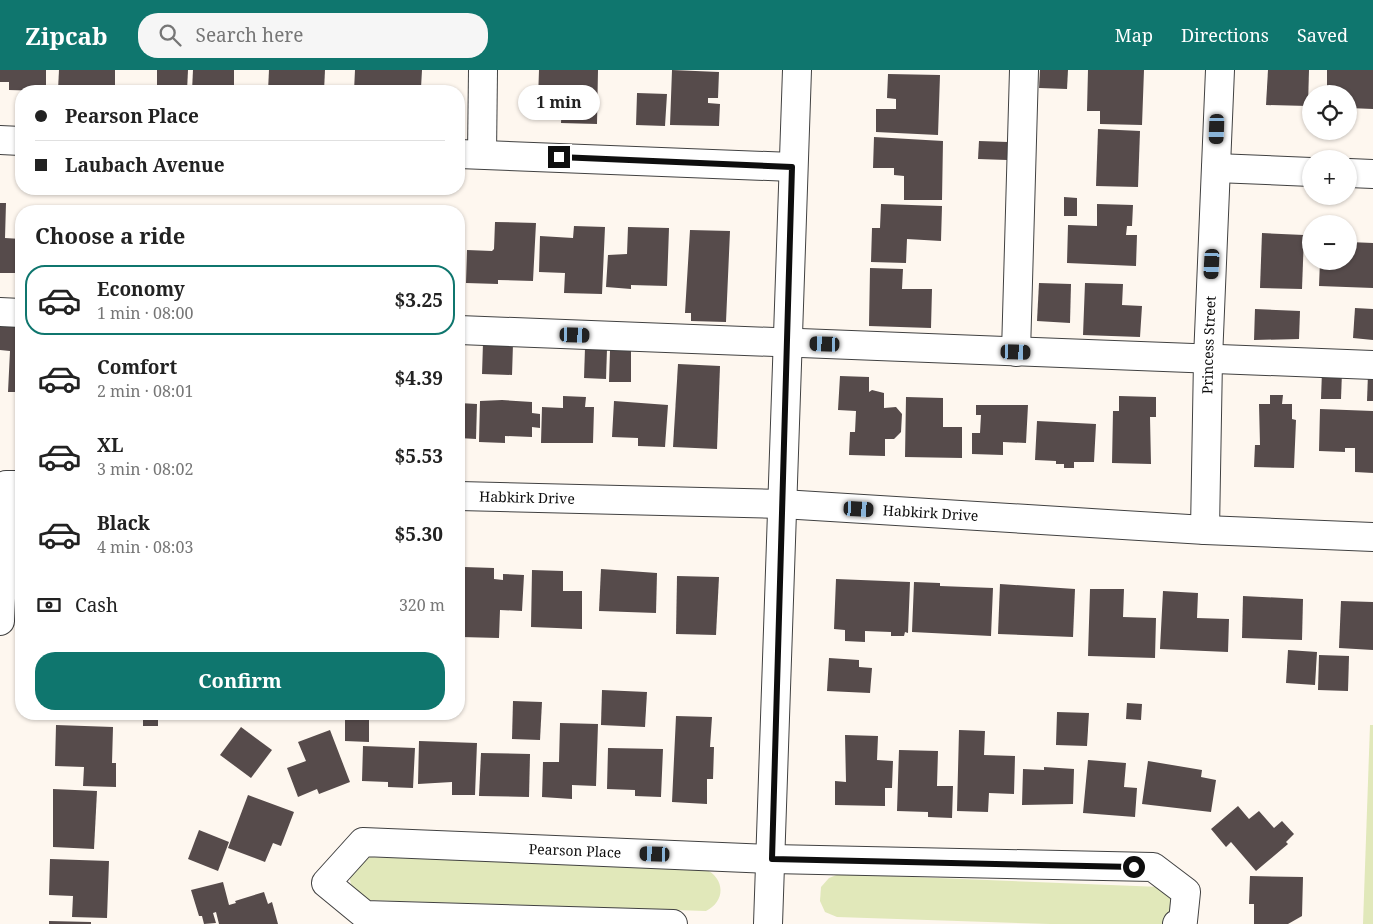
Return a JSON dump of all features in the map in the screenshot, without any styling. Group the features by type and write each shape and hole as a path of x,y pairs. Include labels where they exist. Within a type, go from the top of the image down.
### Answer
{"street":[{"path":"483,70 470,154 792,167"},
{"path":"768,924 772,859 792,167 797,70"},
{"path":"1016,352 1024,70"},
{"name":"Princess Street","path":"1205,530 1208,360 1220,70"},
{"path":"0,140 15,141"},
{"path":"1216,168 1302,172"},
{"path":"1357,173 1373,174"},
{"path":"0,312 15,313"},
{"path":"465,330 1373,365"},
{"path":"0,621 6,485 15,485"},
{"name":"Habkirk Drive","path":"465,496 782,504 1205,530 1373,537"},
{"name":"Pearson Place","path":"672,924 366,915 326,882 363,842 772,859 1153,867 1186,892 1183,921 1177,924"}],"green space":[{"path":"1370,725 1373,725 1373,924 1363,924"},
{"path":"368,857 705,869 716,878 719,884 720,896 713,907 706,911 367,900 353,889 350,882 350,872"},
{"path":"839,874 1161,887 1170,894 1173,913 1165,924 1050,924 837,917 825,912 820,901 821,887 829,878"}],"building":[{"path":"0,70 46,70 46,85 15,85 15,90 9,90 9,82 0,82"},
{"path":"59,70 115,70 115,85 58,85"},
{"path":"157,70 188,70 187,85 157,85"},
{"path":"193,70 234,70 234,85 192,85"},
{"path":"269,70 325,70 324,85 268,85"},
{"path":"355,70 422,70 421,85 354,85"},
{"path":"539,70 598,70 597,124 561,123 562,101 538,100"},
{"path":"672,70 719,72 718,98 708,98 708,103 720,104 719,126 670,125"},
{"path":"1040,70 1068,70 1067,89 1039,88"},
{"path":"1088,70 1144,70 1142,125 1100,124 1100,111 1087,111"},
{"path":"1268,70 1309,70 1309,85 1302,85 1302,106 1266,105"},
{"path":"1327,70 1373,70 1373,109 1357,108 1357,85 1327,85"},
{"path":"888,74 940,75 938,135 876,132 876,109 896,109 896,99 887,98"},
{"path":"637,93 667,94 665,126 636,125"},
{"path":"1098,129 1140,131 1138,187 1096,186"},
{"path":"874,137 943,141 942,200 904,200 904,176 894,175 894,168 873,168"},
{"path":"979,141 1008,142 1007,160 978,159"},
{"path":"1064,197 1077,198 1077,216 1064,216"},
{"path":"0,203 6,203 5,238 15,239 15,273 0,273"},
{"path":"881,204 942,206 941,241 907,239 906,263 871,262 872,228 880,228"},
{"path":"1097,204 1133,205 1132,226 1127,226 1126,235 1137,235 1136,266 1067,263 1068,225 1097,226"},
{"path":"495,222 536,223 533,281 498,280 498,284 466,283 467,250 492,251 494,249"},
{"path":"574,226 605,227 602,294 564,293 565,273 539,272 540,236 573,238"},
{"path":"628,227 669,228 667,286 631,285 631,289 606,287 608,255 627,254"},
{"path":"690,230 730,231 726,322 691,321 691,313 685,313"},
{"path":"1262,233 1302,235 1302,289 1260,288"},
{"path":"1357,242 1373,243 1373,288 1319,286 1320,270 1357,270"},
{"path":"870,268 903,269 902,289 932,289 931,328 869,326"},
{"path":"1039,283 1071,284 1070,323 1037,321"},
{"path":"1085,283 1123,284 1122,305 1142,306 1140,337 1083,335"},
{"path":"1355,308 1373,309 1373,340 1353,338"},
{"path":"1255,309 1300,311 1299,339 1254,340"},
{"path":"0,323 15,324 15,392 8,392 10,351 0,350"},
{"path":"483,342 513,343 512,375 482,374"},
{"path":"585,348 607,349 606,379 584,378"},
{"path":"610,350 631,350 631,382 609,382"},
{"path":"678,364 720,366 717,449 673,447"},
{"path":"1322,371 1342,372 1341,399 1321,399"},
{"path":"1368,374 1373,374 1373,401 1367,401"},
{"path":"840,376 869,377 869,392 872,390 884,393 884,408 896,407 902,414 901,432 894,439 885,439 885,456 849,455 850,432 855,432 856,411 838,410"},
{"path":"1270,395 1283,395 1282,404 1292,404 1292,419 1296,420 1294,468 1254,467 1255,445 1260,445 1259,404 1270,404"},
{"path":"563,396 586,397 585,407 594,407 593,443 541,443 542,407 563,408"},
{"path":"1119,396 1156,397 1156,417 1150,417 1151,464 1112,463 1113,411 1119,411"},
{"path":"906,397 943,398 943,427 962,427 962,458 905,457"},
{"path":"480,401 532,402 532,413 540,414 540,428 532,427 532,437 505,436 505,443 479,442"},
{"path":"614,401 668,405 665,447 638,446 638,438 612,437"},
{"path":"465,403 477,404 476,439 465,438"},
{"path":"976,405 1028,405 1026,443 1003,442 1003,455 972,454 972,433 980,433 981,415 976,415"},
{"path":"1320,409 1373,411 1373,473 1355,472 1355,448 1345,448 1345,452 1319,451"},
{"path":"1037,421 1096,424 1094,462 1074,462 1074,468 1064,468 1064,464 1056,464 1056,461 1035,460"},
{"path":"465,567 494,568 494,579 503,580 503,574 524,575 522,611 500,610 499,638 465,637"},
{"path":"601,569 657,573 656,613 599,611"},
{"path":"532,570 563,571 563,591 582,591 582,629 531,627"},
{"path":"677,576 719,577 716,635 676,634"},
{"path":"836,579 910,582 908,633 905,632 904,636 891,636 891,632 865,631 865,642 845,641 845,630 834,629"},
{"path":"914,582 940,583 940,586 993,588 991,636 912,632"},
{"path":"1000,584 1075,589 1073,637 998,634"},
{"path":"1090,589 1124,589 1123,617 1156,618 1155,658 1088,656"},
{"path":"1163,591 1198,593 1197,618 1229,619 1228,652 1160,649"},
{"path":"1243,596 1303,599 1302,640 1242,638"},
{"path":"1341,601 1373,602 1373,650 1339,648"},
{"path":"1288,650 1317,652 1315,685 1286,683"},
{"path":"1319,655 1349,656 1348,691 1318,690"},
{"path":"829,658 859,660 859,667 872,668 870,693 827,691"},
{"path":"602,690 647,692 645,727 601,725"},
{"path":"513,701 542,702 540,740 512,739"},
{"path":"1127,703 1142,704 1141,720 1126,719"},
{"path":"1057,712 1089,713 1087,746 1056,745"},
{"path":"676,716 712,717 710,747 714,747 713,779 707,779 707,804 672,802"},
{"path":"143,720 158,720 158,726 143,726"},
{"path":"345,720 369,720 369,742 345,741"},
{"path":"560,723 598,724 596,786 572,785 572,799 542,797 543,762 559,762"},
{"path":"56,725 113,727 112,763 116,763 116,787 83,786 84,767 55,766"},
{"path":"241,727 272,750 251,778 220,755"},
{"path":"330,730 350,782 319,794 317,789 298,797 287,768 306,761 298,742"},
{"path":"959,730 985,731 984,755 1015,756 1014,794 989,793 988,812 957,811"},
{"path":"845,735 878,736 877,760 893,761 892,788 885,788 885,806 835,805 835,781 846,782"},
{"path":"419,741 477,743 475,795 452,795 452,782 418,784"},
{"path":"363,746 415,748 413,788 388,787 388,782 362,781"},
{"path":"608,748 663,749 661,797 635,796 635,790 607,789"},
{"path":"899,750 938,751 937,786 953,786 952,818 928,817 928,812 897,811"},
{"path":"481,753 530,754 529,797 479,796"},
{"path":"1088,760 1126,763 1124,787 1137,788 1135,817 1083,813"},
{"path":"1148,761 1202,770 1201,777 1216,780 1211,812 1142,804"},
{"path":"1044,767 1074,769 1073,804 1022,805 1023,769 1044,770"},
{"path":"53,789 97,791 94,849 53,847"},
{"path":"248,795 294,812 281,846 273,843 265,862 228,848"},
{"path":"1238,806 1249,819 1259,811 1274,828 1282,821 1294,834 1286,842 1288,844 1256,871 1231,842 1226,847 1211,829"},
{"path":"199,830 229,842 218,871 188,859"},
{"path":"50,859 109,861 107,918 72,917 73,896 49,895"},
{"path":"1250,876 1303,877 1302,916 1288,924 1254,924 1254,904 1249,904"},
{"path":"223,882 229,905 236,903 235,901 264,892 268,904 272,902 278,924 219,924 216,912 213,913 216,923 204,924 202,916 199,916 191,890"},
{"path":"49,921 91,922 91,924 49,924"}],"route":[{"path":"559,157 792,167 772,859 1134,867"}]}
